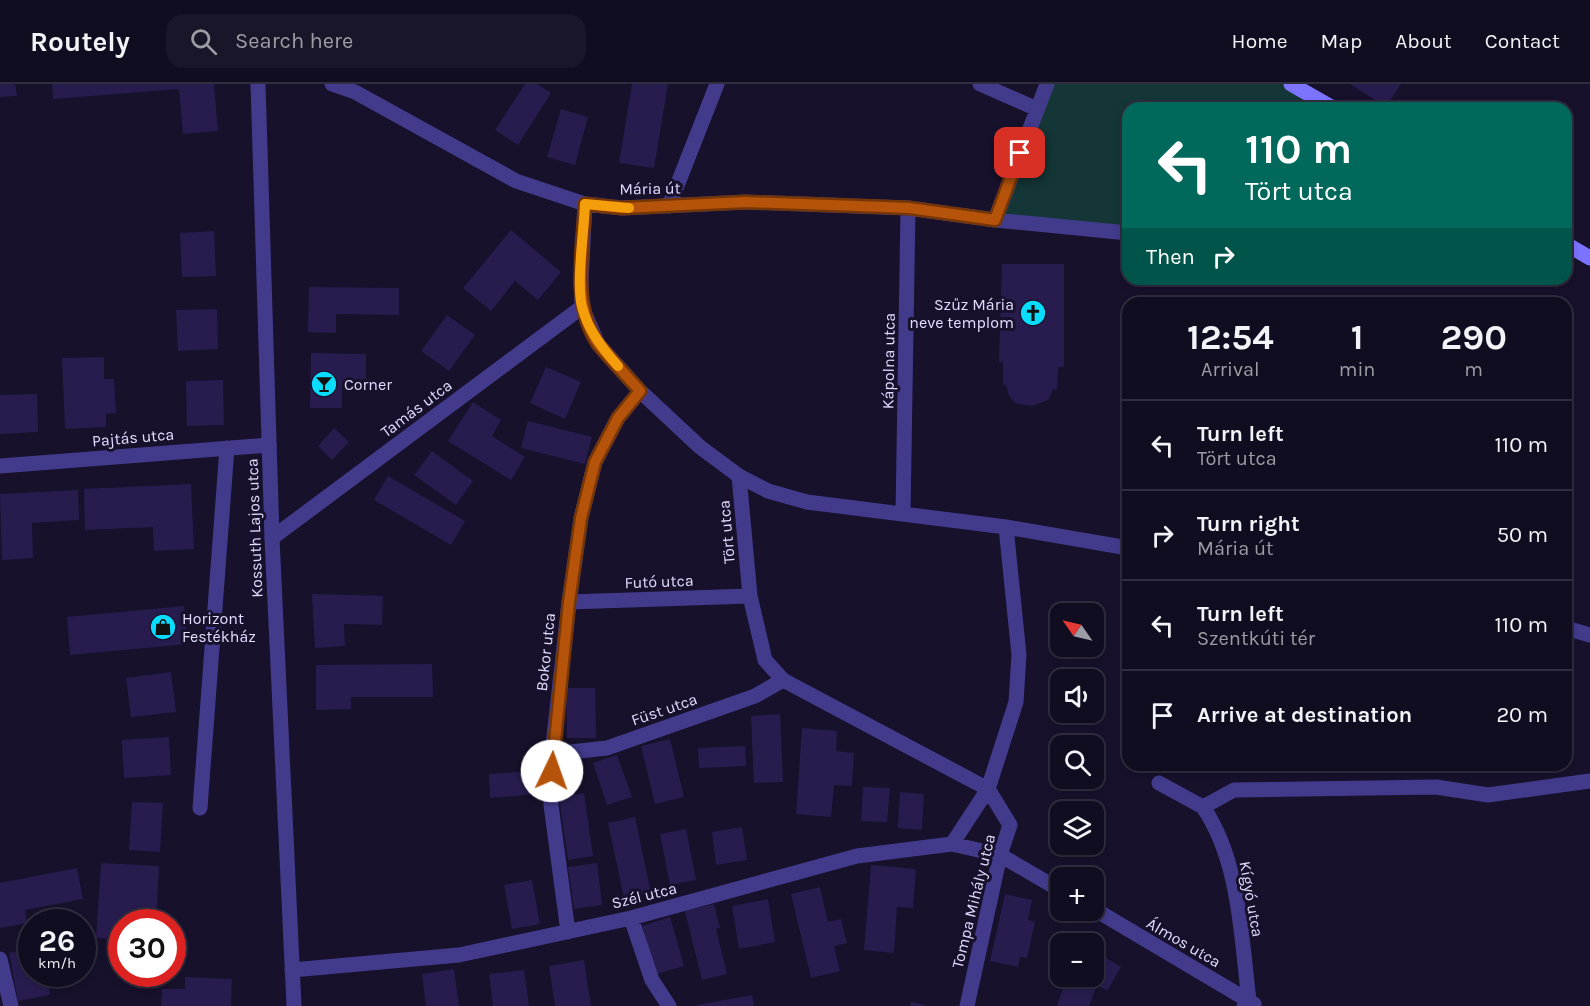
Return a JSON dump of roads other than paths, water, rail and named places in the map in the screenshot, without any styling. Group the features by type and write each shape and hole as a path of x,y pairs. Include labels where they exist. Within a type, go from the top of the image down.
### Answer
{"main road":[{"path":"1291,84 1322,102"},
{"path":"1572,248 1590,258"}],"street":[{"name":"Kossuth Lajos utca","path":"258,84 272,538 294,1006"},
{"name":"Mária út","path":"332,84 355,92 516,180 585,204 622,208 746,202 909,208 995,220 1122,231"},
{"path":"669,206 717,84"},
{"path":"980,84 1037,109"},
{"path":"995,220 1047,84"},
{"name":"Tört utca","path":"585,204 582,307 598,344 640,391 700,447 738,476 750,596 765,660 783,680 988,789"},
{"name":"Kápolna utca","path":"903,514 909,208"},
{"name":"Tamás utca","path":"272,538 582,307"},
{"name":"Bokor utca","path":"568,932 551,805 552,754 569,602 581,518 595,462 618,418 640,391"},
{"name":"Pajtás utca","path":"0,466 269,445"},
{"name":"Kossuth Lajos utca","path":"200,808 227,448"},
{"path":"738,476 768,490 807,502 1006,527 1122,548"},
{"path":"952,844 988,789 1016,702 1019,655 1006,527"},
{"name":"Futó utca","path":"569,602 750,596"},
{"path":"1572,630 1590,635"},
{"name":"Füst utca","path":"552,754 607,748 755,696 783,680"},
{"path":"1159,783 1203,807 1234,790 1436,787 1488,795 1590,781"},
{"name":"Tompa Mihály utca","path":"967,1006 1000,855 1010,825 988,789"},
{"name":"Kígyó utca","path":"1203,807 1216,826 1233,875 1250,1004"},
{"name":"Szél utca","path":"292,970 459,955 631,918 857,856 952,844 1000,855"},
{"path":"1000,855 1050,884"},
{"name":"Álmos utca","path":"1104,915 1250,1004"},
{"path":"631,918 652,980 669,1006"},
{"path":"0,959 11,1006"}],"place":[{"name":"Szűz Mária neve templom","path":"1033,313"},
{"name":"Corner","path":"324,384"},
{"name":"Horizont Festékház","path":"163,627"}]}
